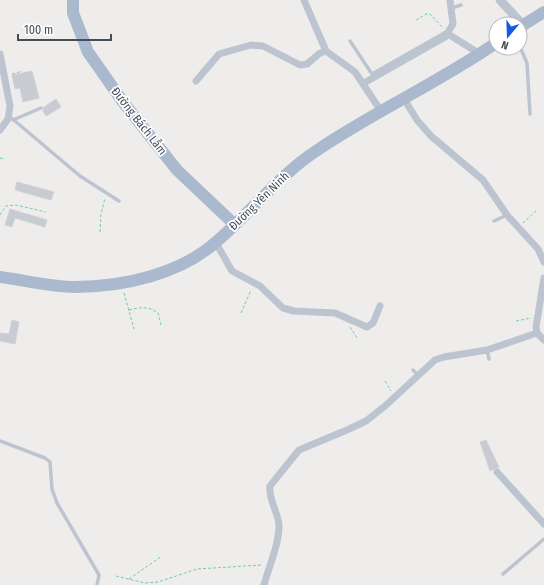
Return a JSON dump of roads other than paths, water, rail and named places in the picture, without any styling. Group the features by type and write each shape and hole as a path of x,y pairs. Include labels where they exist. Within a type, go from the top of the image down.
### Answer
{"main road":[{"name":"Đường Bách Lẫm","path":"73,0 73,13 88,52 123,102 177,170 234,224"},
{"path":"528,22 544,12"},
{"name":"Đường Yên Ninh","path":"1,278 73,287 145,278 180,266 197,257 216,243 234,224 308,157 381,111 488,49"}],"street":[{"path":"304,0 326,51 352,68 364,83 381,111"},
{"path":"364,83 443,40 453,24 450,0"},
{"path":"500,0 513,16"},
{"path":"447,32 480,54"},
{"path":"196,81 219,54 244,46 263,46 300,65 307,64 320,53 326,51"},
{"path":"0,54 11,118 0,130"},
{"path":"404,99 417,120 431,136 479,175 507,215 538,249 544,262"},
{"path":"216,243 232,271 254,282 278,305 287,310 335,313 367,327 373,323 380,306"},
{"path":"544,278 536,327 538,333 544,340"},
{"path":"264,585 278,532 278,517 270,492 272,481 299,450 357,426 395,397 415,372 440,358 487,350 538,333"},
{"path":"497,472 544,524"}],"lane":[{"path":"452,8 461,5"},
{"path":"350,41 372,74 447,32"},
{"path":"524,56 527,63 530,114"},
{"path":"11,118 42,108"},
{"path":"11,118 80,176 119,201"},
{"path":"494,220 507,215"},
{"path":"487,350 489,359"},
{"path":"0,441 45,458 50,462 52,489 57,503 99,575 97,585"},
{"path":"503,574 544,539"}]}
